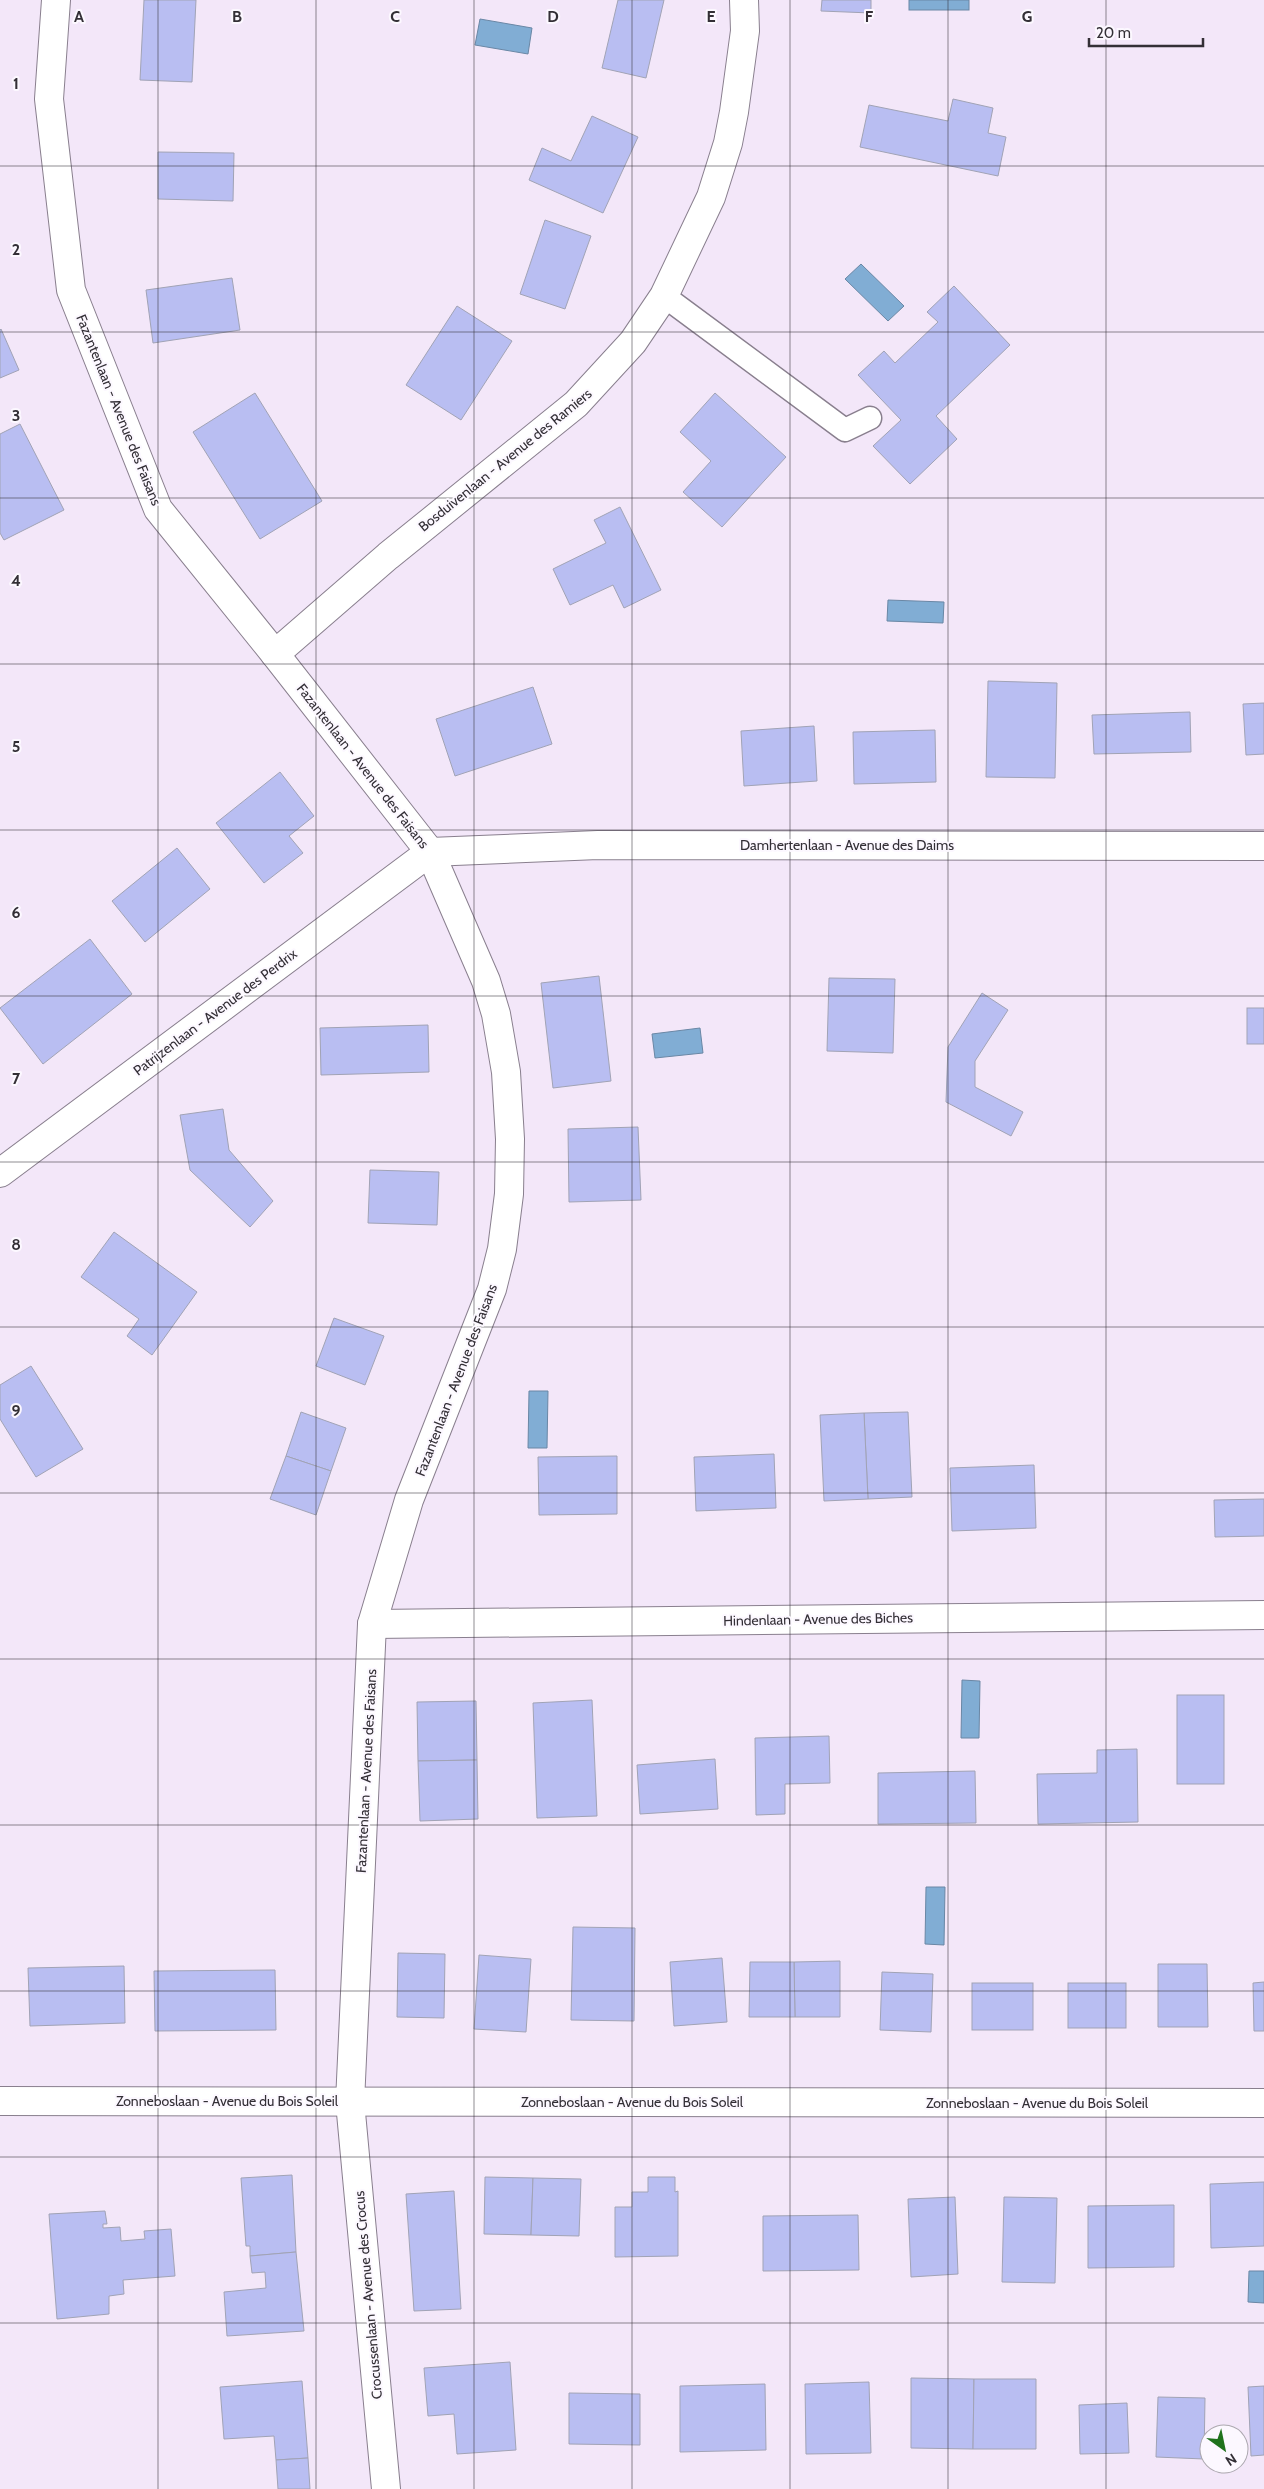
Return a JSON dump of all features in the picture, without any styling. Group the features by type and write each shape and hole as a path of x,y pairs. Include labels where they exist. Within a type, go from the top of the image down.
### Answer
{"street":[{"name":"Fazantenlaan - Avenue des Faisans","path":"56,0 50,99 71,290 158,508 430,852 475,951 496,1014 506,1082 510,1139 509,1194 502,1248 492,1289 409,1500 372,1624 350,2102"},
{"name":"Bosduivenlaan - Avenue des Ramiers","path":"275,654 388,556 576,404 634,342 664,296 711,197 728,143 744,40 744,0"},
{"name":"Damhertenlaan - Avenue des Daims","path":"430,852 598,845 1264,846"},
{"name":"Patrijzenlaan - Avenue des Perdrix","path":"0,1173 430,852"},
{"name":"Hindenlaan - Avenue des Biches","path":"372,1624 1264,1614"},
{"name":"Zonneboslaan - Avenue du Bois Soleil","path":"0,2101 1264,2103"},
{"name":"Crocussenlaan - Avenue des Crocus","path":"350,2102 386,2489"}],"lane":[{"path":"664,296 845,430 870,418"}],"water":[{"path":"909,0 969,0 969,10 909,10"},
{"path":"480,19 532,28 528,54 475,45"},
{"path":"861,264 904,306 888,321 845,279"},
{"path":"888,600 944,602 943,623 887,621"},
{"path":"700,1028 703,1053 655,1058 652,1034"},
{"path":"529,1391 548,1391 547,1448 528,1448"},
{"path":"962,1680 980,1681 979,1738 961,1738"},
{"path":"926,1887 945,1887 944,1945 925,1944"},
{"path":"1249,2271 1264,2271 1264,2303 1248,2302"}],"building":[{"path":"144,0 196,0 192,82 140,80"},
{"path":"618,0 664,0 646,78 602,68"},
{"path":"822,0 871,0 871,13 821,11"},
{"path":"953,99 993,108 988,133 1006,137 998,176 860,147 869,105 948,121"},
{"path":"592,116 638,137 603,213 529,180 542,148 571,161"},
{"path":"158,152 234,153 233,201 158,199"},
{"path":"545,220 591,236 565,309 520,294"},
{"path":"232,278 240,330 153,343 146,290"},
{"path":"954,286 1010,345 936,416 957,439 910,484 873,446 901,420 858,375 884,351 895,363 938,322 927,312"},
{"path":"457,306 512,341 461,420 406,385"},
{"path":"0,330 19,370 0,378"},
{"path":"255,393 322,501 260,539 193,432"},
{"path":"715,393 786,457 722,527 683,492 711,461 680,432"},
{"path":"20,424 64,510 4,540 0,533 0,434"},
{"path":"620,507 661,590 624,608 613,585 570,605 553,569 606,543 594,520"},
{"path":"988,681 1057,683 1055,778 986,777"},
{"path":"533,687 552,744 455,776 436,719"},
{"path":"1264,703 1264,754 1246,755 1243,704"},
{"path":"1190,712 1191,752 1094,754 1092,715"},
{"path":"814,726 817,781 744,786 741,731"},
{"path":"935,730 936,782 854,784 853,732"},
{"path":"280,772 314,816 289,836 303,853 264,883 216,823"},
{"path":"177,848 210,889 145,942 112,901"},
{"path":"90,939 132,994 43,1064 0,1008"},
{"path":"599,976 611,1081 553,1088 541,983"},
{"path":"829,978 895,979 893,1053 827,1051"},
{"path":"982,993 1008,1010 975,1061 975,1087 1023,1112 1011,1136 946,1102 948,1047"},
{"path":"1247,1008 1264,1008 1264,1044 1247,1044"},
{"path":"428,1025 429,1072 321,1075 320,1028"},
{"path":"223,1109 229,1150 273,1201 250,1227 190,1170 180,1115"},
{"path":"638,1127 641,1200 569,1202 568,1129"},
{"path":"370,1170 439,1172 437,1225 368,1223"},
{"path":"114,1232 197,1292 152,1355 127,1336 139,1319 81,1277"},
{"path":"334,1318 384,1336 365,1385 316,1366"},
{"path":"31,1366 83,1449 36,1477 0,1419 0,1385"},
{"path":"301,1412 346,1428 331,1471 286,1456"},
{"path":"908,1412 912,1497 868,1499 864,1413"},
{"path":"864,1413 868,1499 824,1501 820,1415"},
{"path":"774,1454 776,1508 696,1511 694,1457"},
{"path":"286,1456 331,1471 316,1515 270,1499"},
{"path":"617,1456 617,1514 539,1515 538,1457"},
{"path":"1034,1465 1036,1528 952,1531 950,1468"},
{"path":"1264,1499 1264,1536 1215,1537 1214,1500"},
{"path":"1177,1695 1224,1695 1224,1784 1177,1784"},
{"path":"592,1700 597,1816 537,1818 533,1703"},
{"path":"476,1701 477,1760 418,1761 417,1702"},
{"path":"829,1736 830,1783 785,1784 785,1814 756,1815 755,1738"},
{"path":"1137,1749 1138,1822 1038,1824 1037,1774 1097,1773 1097,1750"},
{"path":"715,1759 718,1809 640,1814 637,1765"},
{"path":"477,1760 478,1819 420,1821 418,1761"},
{"path":"975,1771 976,1823 878,1824 878,1773"},
{"path":"573,1927 635,1928 634,2021 571,2020"},
{"path":"398,1953 445,1954 444,2018 397,2017"},
{"path":"479,1955 531,1959 526,2032 474,2029"},
{"path":"722,1958 727,2022 674,2026 670,1962"},
{"path":"840,1961 840,2017 795,2017 794,1962"},
{"path":"750,1962 794,1962 795,2017 749,2017"},
{"path":"1158,1964 1207,1964 1208,2027 1158,2027"},
{"path":"124,1966 125,2023 30,2026 28,1968"},
{"path":"275,1970 276,2030 155,2031 154,1971"},
{"path":"882,1972 933,1974 931,2032 880,2030"},
{"path":"1264,1982 1264,2031 1254,2031 1253,1983"},
{"path":"972,1983 1033,1983 1033,2030 972,2030"},
{"path":"1068,1983 1126,1983 1126,2028 1068,2028"},
{"path":"292,2175 296,2252 250,2256 250,2246 246,2246 241,2178"},
{"path":"485,2177 533,2178 531,2235 484,2234"},
{"path":"648,2177 675,2177 675,2192 678,2191 678,2256 615,2257 615,2207 632,2207 632,2192 648,2192"},
{"path":"533,2178 581,2179 579,2236 531,2235"},
{"path":"1264,2182 1264,2246 1211,2248 1210,2184"},
{"path":"454,2191 461,2309 414,2311 406,2194"},
{"path":"955,2197 958,2274 911,2277 908,2199"},
{"path":"1004,2197 1057,2198 1055,2283 1002,2282"},
{"path":"1174,2205 1174,2267 1088,2268 1088,2206"},
{"path":"105,2211 107,2224 103,2224 103,2228 120,2227 121,2241 145,2239 144,2231 171,2229 175,2276 123,2280 124,2294 109,2296 109,2314 57,2319 49,2214"},
{"path":"858,2215 859,2270 763,2271 763,2216"},
{"path":"296,2252 304,2331 227,2336 224,2292 266,2288 265,2272 252,2273 250,2256"},
{"path":"510,2362 516,2450 457,2454 454,2414 428,2416 424,2368"},
{"path":"911,2378 974,2379 973,2449 911,2448"},
{"path":"974,2379 1036,2379 1036,2449 973,2449"},
{"path":"302,2381 308,2458 276,2460 274,2436 224,2439 220,2387"},
{"path":"869,2382 871,2453 806,2454 805,2384"},
{"path":"765,2384 766,2450 680,2452 680,2386"},
{"path":"1264,2386 1264,2455 1251,2456 1248,2387"},
{"path":"569,2393 640,2394 640,2445 569,2444"},
{"path":"1158,2397 1205,2398 1205,2424 1199,2424 1199,2459 1156,2457"},
{"path":"1127,2403 1129,2453 1080,2454 1079,2405"},
{"path":"308,2458 310,2489 278,2489 276,2460"}]}
